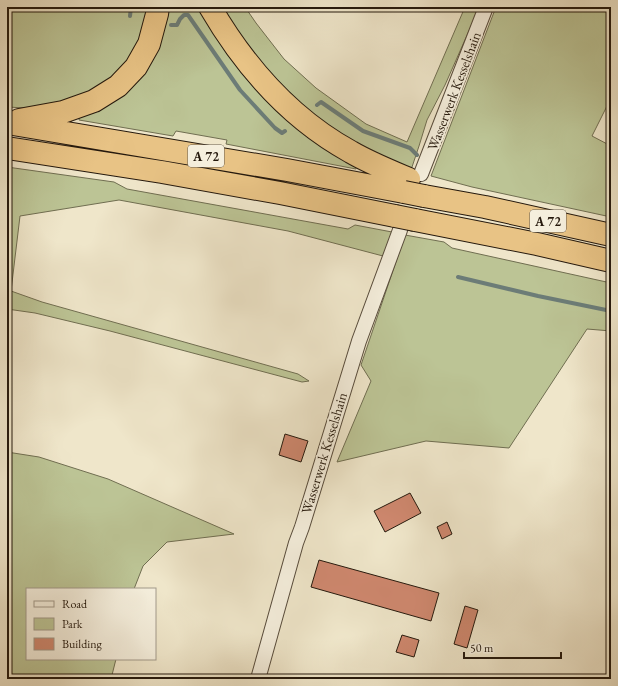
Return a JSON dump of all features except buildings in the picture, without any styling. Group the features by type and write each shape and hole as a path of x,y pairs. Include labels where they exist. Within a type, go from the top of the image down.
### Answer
{"highway":[{"path":"7,123 63,112 94,101 118,86 136,68 149,44 158,7"},
{"path":"210,7 238,50 256,74 291,110 327,138 351,152 417,185"},
{"name":"A 72","path":"7,123 280,169 417,185 485,207 611,235"},
{"name":"A 72","path":"7,148 280,193 403,222 537,244 611,261"}],"street":[{"name":"Wasserwerk Kesselshain","path":"417,185 486,7"},
{"name":"Wasserwerk Kesselshain","path":"258,679 296,543 356,348 403,222"}],"green space":[{"path":"7,7 151,7 137,53 105,89 44,109 7,107"},
{"path":"165,7 203,7 357,163 356,169 226,144 227,140 176,131 173,136 79,120 80,113 101,105"},
{"path":"219,7 245,7 284,59 316,88 366,124 407,142 465,7 479,7 445,85 427,120 411,170 346,140 282,90"},
{"path":"496,7 611,7 611,98 592,136 611,146 611,217 472,187 431,176"},
{"path":"7,167 114,182 127,189 348,229 355,225 392,232 383,256 288,231 119,200 20,216 11,291 42,302 298,374 309,381 302,382 110,331 35,313 7,309"},
{"path":"405,235 444,242 452,248 611,283 611,331 587,329 509,448 426,441 337,462 371,381 361,365"},
{"path":"7,452 39,457 108,479 234,534 167,542 143,566 134,588 26,588 26,660 116,660 111,679 7,679"}],"waterway":[{"path":"130,16 131,7"},
{"path":"171,25 177,25 184,15 188,15 240,90 275,128 282,133 285,131"},
{"path":"317,105 321,102 363,131 410,148 417,155"},
{"path":"458,277 611,311"}]}
